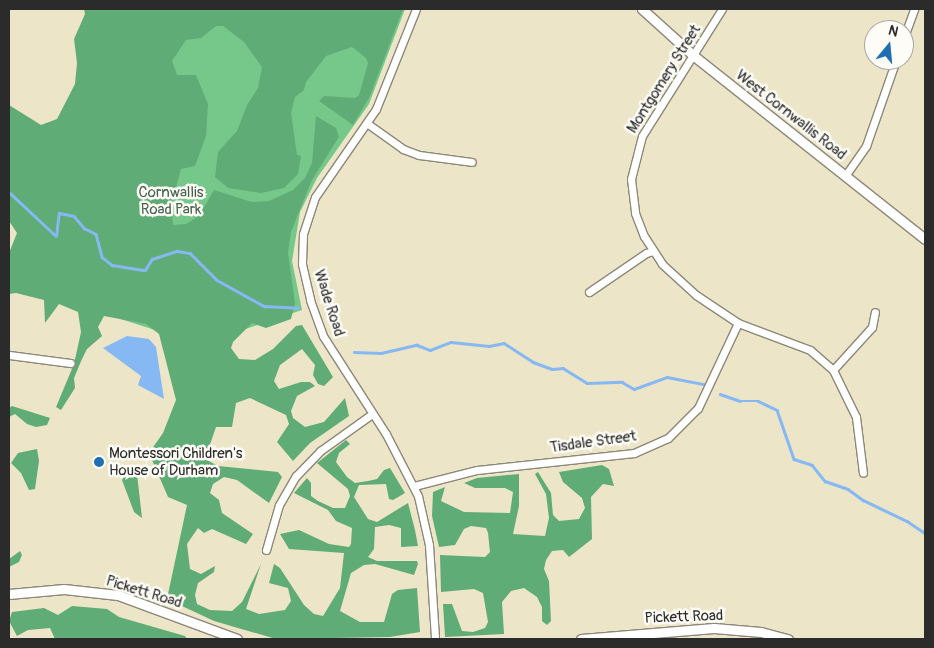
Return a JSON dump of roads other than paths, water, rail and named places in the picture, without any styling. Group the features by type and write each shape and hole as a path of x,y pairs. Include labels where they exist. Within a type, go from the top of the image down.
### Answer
{"street":[{"name":"Wade Road","path":"416,9 368,124 315,197 303,234 302,264 310,300 324,338 372,414 414,486 429,545 435,639"},
{"name":"West Cornwallis Road","path":"642,9 694,56 925,239"},
{"name":"Montgomery Street","path":"722,9 694,56 646,127 633,163 631,189 635,212 654,251 696,296 738,323 794,342 822,358 833,370 856,417 863,473"},
{"path":"845,176 866,146 893,70"},
{"path":"368,124 403,149 419,155 472,162"},
{"path":"589,292 646,252 654,251"},
{"path":"833,370 872,327 875,312"},
{"name":"Tisdale Street","path":"414,486 477,470 634,453 668,438 698,408 738,323"},
{"path":"9,354 70,363"},
{"path":"266,550 279,505 296,476 320,452 372,414"},
{"name":"Pickett Road","path":"9,594 64,589 118,595 237,639"},
{"name":"Pickett Road","path":"581,639 714,628 761,632 788,639"}],"water":[{"path":"127,336 149,339 156,347 164,399 138,385 141,376 103,348"}],"waterway":[{"path":"9,192 56,236 59,213 74,216 84,228 96,234 102,257 112,265 145,270 152,259 177,251 190,253 217,280 264,306 298,308"},
{"path":"354,352 381,353 417,345 430,350 451,342 489,346 504,343 533,362 552,369 563,368 587,383 622,382 634,389 667,377 703,384"},
{"path":"720,394 740,401 758,401 777,410 794,459 812,465 825,481 848,489 863,500 907,521 925,533"}],"place":[{"name":"Montessori Children's House of Durham","path":"99,462"}],"park label":[{"name":"Cornwallis Road Park","path":"171,200"}]}
